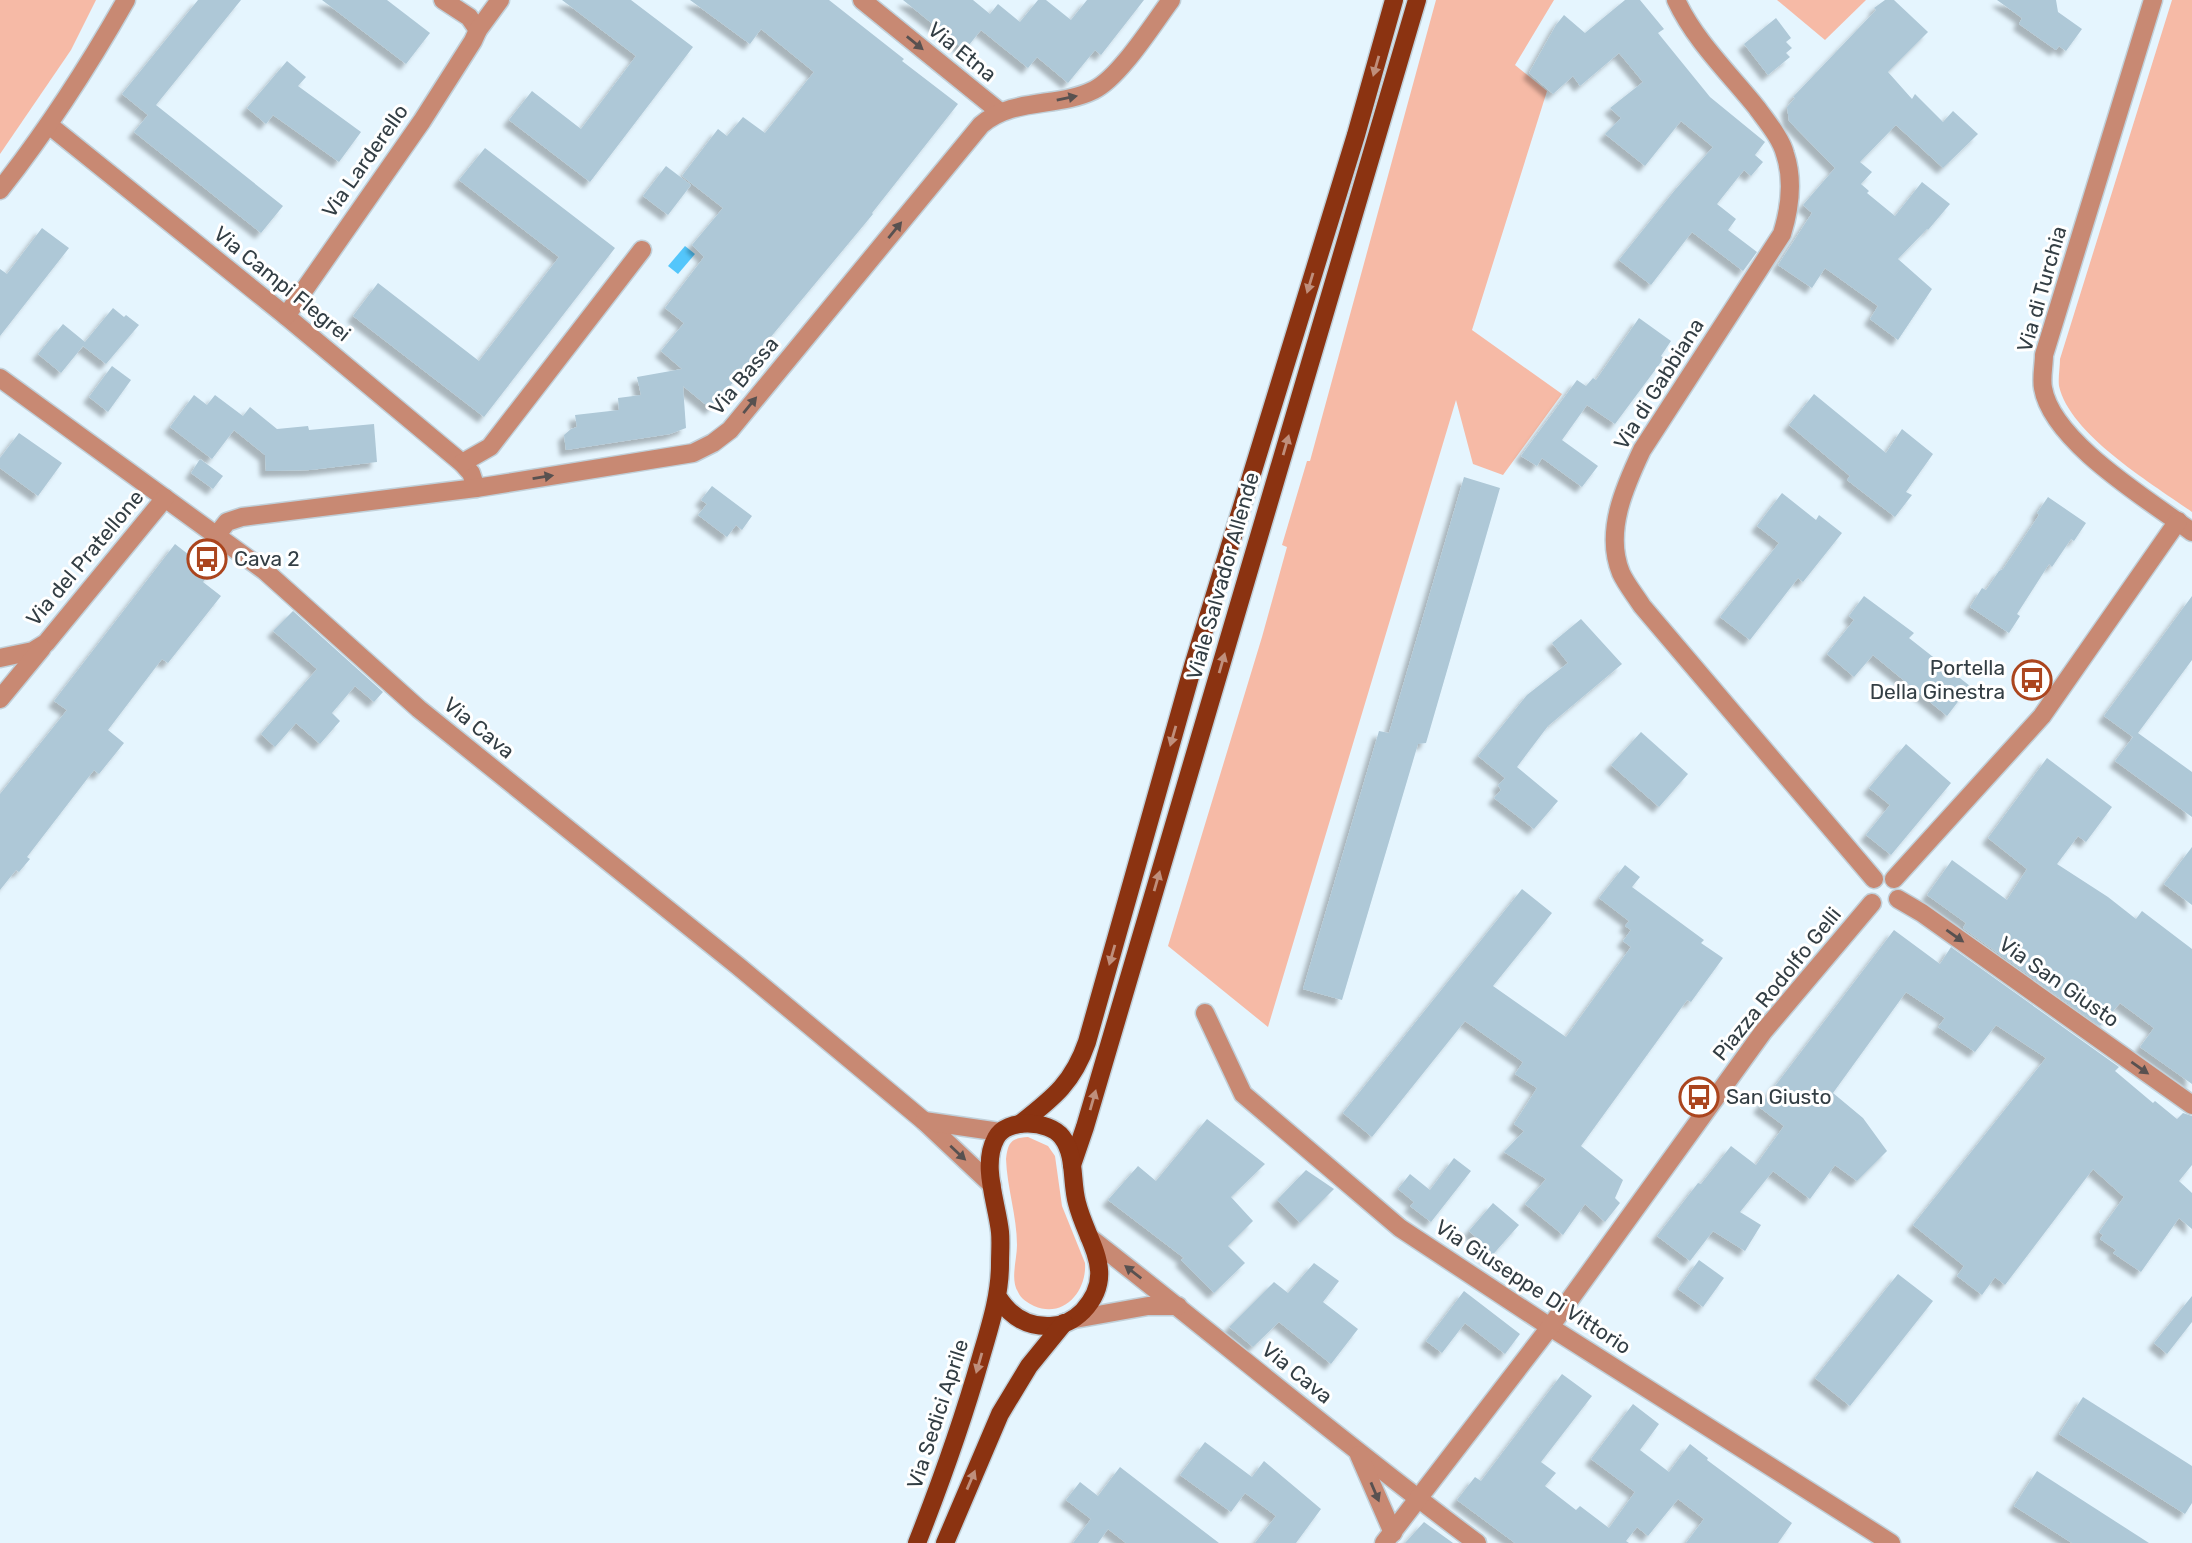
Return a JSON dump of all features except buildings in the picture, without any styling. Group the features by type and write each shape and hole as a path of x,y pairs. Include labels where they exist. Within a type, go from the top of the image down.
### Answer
{"main road":[{"name":"Viale Salvador Allende","path":"1020,1124 1074,1074 1087,1042 1193,666 1352,148 1394,0"},
{"name":"Viale Salvador Allende","path":"1072,1165 1417,0"},
{"path":"945,1543 1000,1414 1030,1366 1070,1321 1088,1306 1099,1281 1100,1265 1077,1203 1068,1149 1058,1132 1020,1124 1007,1126 1000,1132"},
{"name":"Via Sedici Aprile","path":"917,1543 966,1410 998,1297 1000,1233 990,1162 995,1139 1000,1132"},
{"path":"998,1297 1012,1316 1037,1326 1052,1326 1070,1321"}],"street":[{"path":"0,190 91,63 126,0"},
{"path":"443,0 469,18 478,30"},
{"name":"Via Larderello","path":"286,316 422,121 478,30 500,0"},
{"name":"Via Etna","path":"862,0 1000,112"},
{"name":"Via Bassa","path":"216,536 227,522 242,517 476,488 693,453 713,443 730,430 981,125 1000,112 1012,108 1073,98 1096,89 1118,69 1171,0"},
{"name":"Via di Gabbiana","path":"1676,0 1684,16 1769,124 1780,143 1785,153 1791,199 1782,234 1642,450 1625,485 1615,545 1621,573 1642,606 1874,879"},
{"name":"Via di Turchia","path":"2153,0 2044,355 2043,387 2054,418 2081,449 2185,527"},
{"name":"Via Campi Flegrei","path":"49,125 286,316 462,463 471,473 476,488"},
{"path":"462,463 490,447 642,250"},
{"name":"Via Cava","path":"0,378 265,570 419,709 654,896 924,1121 992,1185"},
{"name":"Via del Pratellone","path":"0,658 33,651 46,642 165,498"},
{"path":"1894,879 2042,716 2185,527"},
{"path":"0,699 46,642"},
{"path":"1882,876 1894,879 1899,890 1898,899 1888,907 1872,903 1867,891 1874,879 1882,876"},
{"name":"Via San Giusto","path":"1898,899 2192,1105"},
{"name":"Piazza Rodolfo Gelli","path":"1389,1538 1550,1326 1763,1032 1872,903"},
{"name":"Via Giuseppe Di Vittorio","path":"1205,1013 1243,1094 1400,1228 1891,1543"},
{"path":"924,1121 1000,1132"},
{"name":"Via Cava","path":"1089,1237 1358,1452 1477,1543"},
{"path":"1070,1321 1148,1306 1178,1306"},
{"path":"1358,1452 1389,1538"}],"shaded area":[{"path":"0,0 96,0 71,50 0,154"},
{"path":"1436,0 1554,0 1515,65 1547,91 1472,330 1562,394 1503,475 1473,464 1456,400 1268,1027 1168,946 1262,637 1287,547 1282,545 1307,461 1310,461"},
{"path":"1777,0 1866,0 1825,40"},
{"path":"2172,0 2192,0 2192,512 2136,473 2096,440 2066,404 2059,386 2060,359"},
{"path":"1028,1137 1048,1146 1055,1156 1062,1206 1085,1263 1085,1273 1078,1292 1072,1300 1055,1309 1045,1309 1027,1302 1019,1294 1014,1281 1017,1234 1006,1159 1011,1142"}],"water":[{"path":"685,246 695,254 678,274 668,266"}],"place":[{"name":"Cava 2","path":"207,559"},
{"name":"Portella Della Ginestra","path":"2032,680"},
{"name":"San Giusto","path":"1699,1097"}]}
